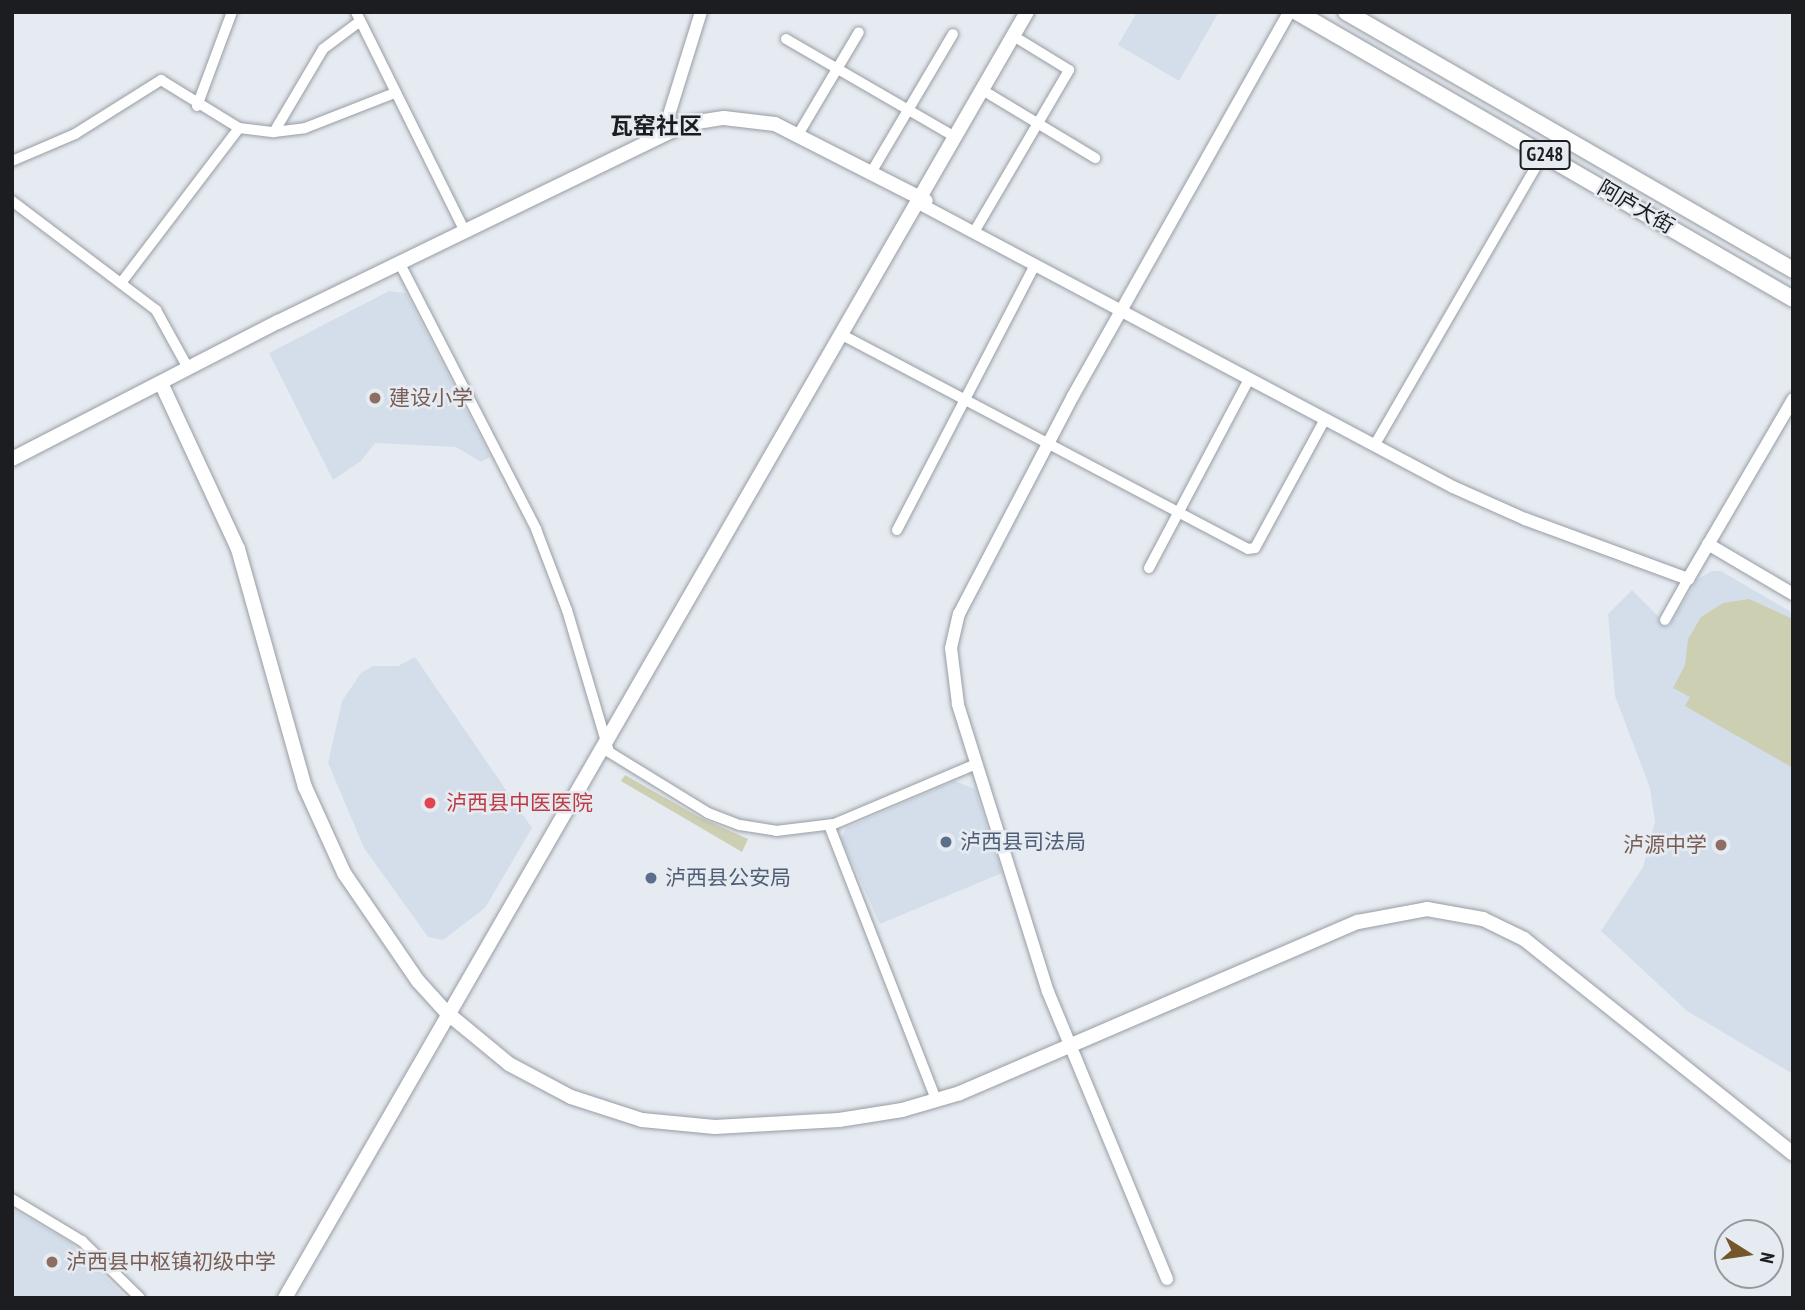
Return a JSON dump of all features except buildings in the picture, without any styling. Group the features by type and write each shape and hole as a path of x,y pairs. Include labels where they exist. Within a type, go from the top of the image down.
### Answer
{"highway":[{"name":"阿庐大街","path":"1297,12 1793,299"},
{"name":"阿庐大街","path":"1346,12 1793,270"}],"main road":[{"path":"607,747 848,338 955,137 1027,12"},
{"path":"285,1298 922,202 1037,12"},
{"path":"12,459 464,230 697,120 724,117 763,121 799,133 872,171 922,202"},
{"path":"12,465 166,383 188,368 400,264 687,129 711,124 751,125 785,133 922,202"},
{"path":"166,383 247,546 314,784 333,832 384,918 453,1012 544,1074 604,1100 644,1110 737,1118 855,1109 934,1096 1358,922 1413,910 1455,912 1497,924 1530,943 1793,1154"},
{"path":"1066,1042 1355,914 1404,902 1453,902 1501,916 1542,940 1793,1142"},
{"path":"295,1298 453,1012"}],"street":[{"path":"197,106 232,12"},
{"path":"663,134 701,12"},
{"path":"1167,1279 1066,1042 976,764 953,682 955,625 1047,444 1121,307 1289,12"},
{"path":"274,132 323,49 358,17 464,230"},
{"path":"799,133 859,32"},
{"path":"872,171 953,34"},
{"path":"786,39 955,137"},
{"path":"976,228 1069,70 1020,40"},
{"path":"12,161 75,134 161,80 197,106 239,128 274,132 304,128 395,93"},
{"path":"989,94 1095,158"},
{"path":"121,283 239,128"},
{"path":"1376,443 1543,154"},
{"path":"12,201 156,310 188,368"},
{"path":"922,202 976,228 1376,443"},
{"path":"922,202 1325,419 1508,506 1689,576"},
{"path":"400,264 540,539 567,610 607,747 729,822 776,831 829,825 976,764"},
{"path":"897,530 1035,265"},
{"path":"848,338 1245,549 1255,548 1325,419"},
{"path":"1149,568 1248,379"},
{"path":"1665,620 1793,399"},
{"path":"1708,544 1793,594"},
{"path":"829,825 934,1096"},
{"path":"12,1199 82,1241 140,1298"}],"shaded area":[{"path":"1137,12 1219,12 1179,81 1118,45"},
{"name":"建设小学","path":"389,291 406,293 490,457 481,462 456,447 375,443 361,461 333,480 269,353"},
{"name":"泸源中学","path":"1711,571 1721,571 1793,613 1793,1074 1687,1011 1601,931 1643,867 1655,822 1650,788 1615,696 1608,614 1632,590 1669,627 1697,580"},
{"name":"泸西县中医医院","path":"415,657 532,828 485,908 443,940 428,937 364,848 328,763 342,701 361,673 373,666 398,666"},
{"name":"泸西县司法局","path":"955,781 975,789 1002,873 880,924 841,838 846,828"},
{"name":"泸西县中枢镇初级中学","path":"12,1209 71,1243 126,1298 12,1298"}],"green space":[{"path":"1749,599 1793,619 1793,768 1685,706 1690,697 1673,688 1685,665 1688,639 1701,617 1723,603"},
{"path":"625,775 699,817 748,839 742,852 621,781"}],"place":[{"name":"建设小学","path":"375,398"},
{"name":"泸西县中医医院","path":"430,803"},
{"name":"泸西县司法局","path":"946,842"},
{"name":"泸源中学","path":"1721,845"},
{"name":"泸西县公安局","path":"651,878"},
{"name":"泸西县中枢镇初级中学","path":"52,1262"}],"district":[{"name":"瓦窑社区","path":"656,126"}]}
